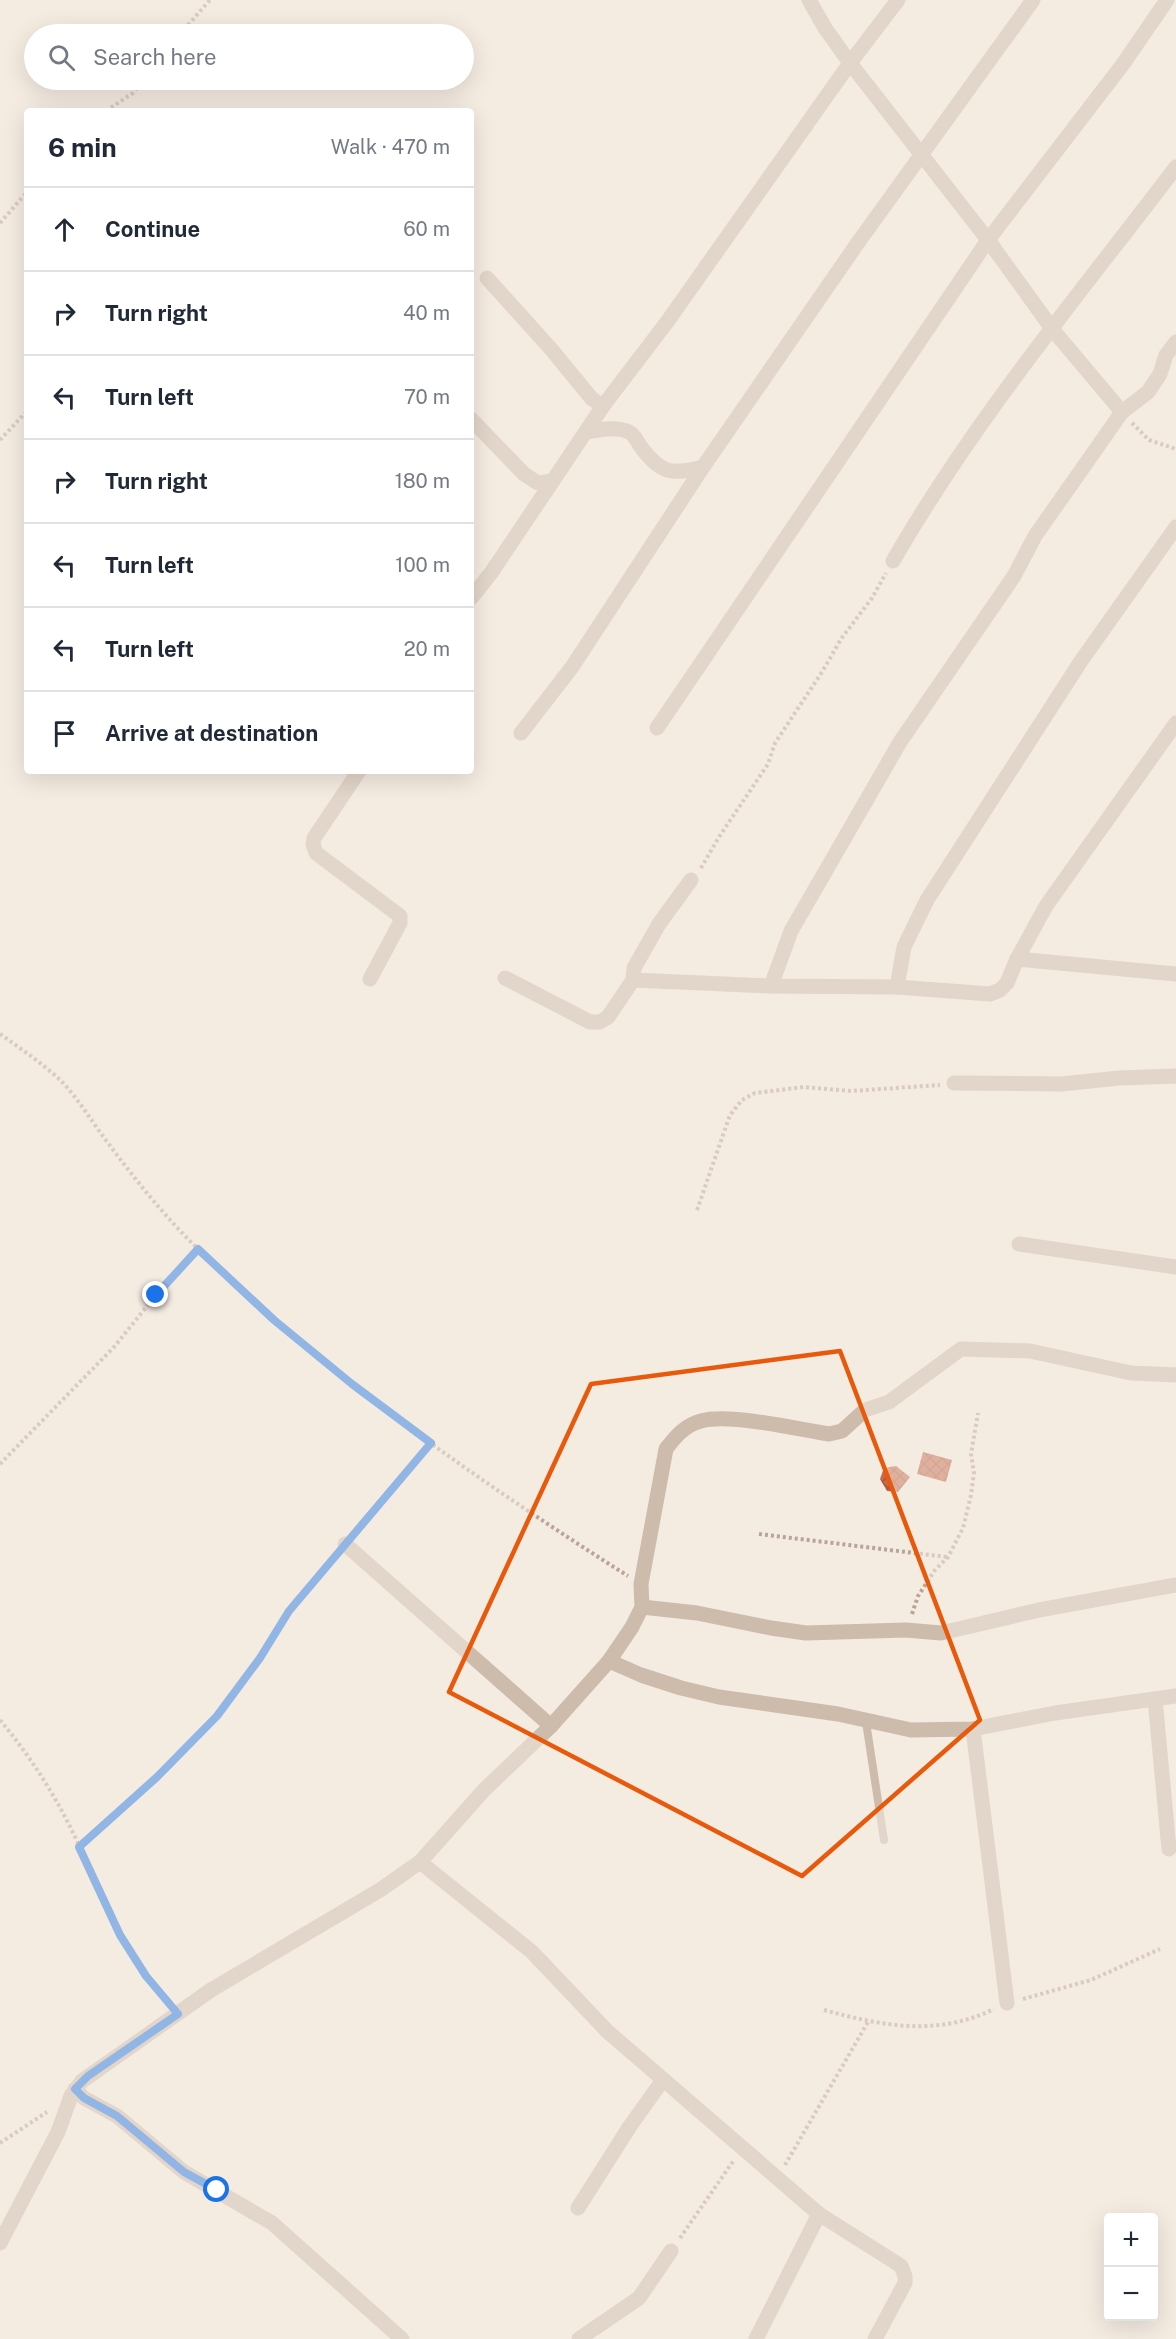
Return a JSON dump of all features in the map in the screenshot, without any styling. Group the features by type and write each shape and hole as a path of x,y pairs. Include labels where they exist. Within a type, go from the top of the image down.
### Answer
{"street":[{"path":"809,0 825,28 850,63 988,240 1053,330 1122,412"},
{"path":"474,594 491,573 603,406 667,322 850,63 898,0"},
{"path":"521,733 572,667 703,467 921,154 1033,0"},
{"path":"657,728 988,240 1123,64 1167,0"},
{"path":"893,561 928,500 1029,357 1053,330 1176,167"},
{"path":"487,278 551,349 592,399 603,406"},
{"path":"771,987 791,931 900,742 1014,576 1035,536 1122,412 1148,392 1160,374 1166,355 1176,342"},
{"path":"474,422 524,474 538,483 553,481"},
{"path":"587,432 618,429 632,433 659,466 671,472 703,467"},
{"path":"897,987 904,947 927,900 1081,661 1176,527"},
{"path":"633,980 771,987 897,987 990,994 1000,990 1007,983 1017,959 1046,906 1176,723"},
{"path":"356,774 314,838 313,844 316,853 400,916 400,923 370,979"},
{"path":"505,978 590,1022 600,1022 608,1017 633,980 634,968 640,956 659,924 691,880"},
{"path":"1017,959 1176,974"},
{"path":"954,1083 1062,1084 1119,1078 1176,1077"},
{"path":"1019,1244 1176,1267"},
{"path":"0,2242 58,2132 73,2093 88,2076 211,1990 370,1895 420,1862 484,1790 550,1726 609,1661 632,1627 642,1607 641,1584 666,1449 679,1432 699,1421 721,1418 829,1434 842,1431 865,1410 889,1402 961,1349 1030,1351 1131,1373 1176,1375"},
{"path":"345,1544 550,1726"},
{"path":"642,1607 806,1633 906,1630 941,1632 1039,1610 1176,1585"},
{"path":"609,1661 641,1676 690,1691 838,1714 866,1722 911,1730 973,1729 1055,1713 1176,1696"},
{"path":"1155,1699 1168,1849"},
{"path":"973,1729 1007,2002"},
{"path":"420,1862 532,1952 607,2031 819,2214 901,2266 905,2283 875,2339"},
{"path":"578,2208 630,2126 663,2080"},
{"path":"73,2093 117,2116 184,2172 272,2223 402,2339"},
{"path":"756,2339 819,2214"},
{"path":"579,2339 639,2298 671,2251"}],"lane":[{"path":"866,1722 884,1840"}],"path":[{"path":"189,24 210,0"},
{"path":"110,108 136,90"},
{"path":"0,224 24,196"},
{"path":"1122,412 1149,440 1176,449"},
{"path":"0,440 24,414"},
{"path":"691,880 705,863 719,837 768,764 775,743 841,639 872,598 893,561"},
{"path":"0,1034 59,1079 144,1191 198,1249 274,1320 352,1384 431,1443 572,1540 641,1584"},
{"path":"697,1210 730,1115 742,1100 755,1093 804,1087 851,1091 954,1083"},
{"path":"0,1464 107,1355 198,1249"},
{"path":"906,1630 918,1596 935,1570 948,1557 963,1528 974,1473 971,1454 978,1413"},
{"path":"79,1847 157,1777 217,1716 260,1658 289,1611 431,1443"},
{"path":"759,1534 948,1557"},
{"path":"0,1720 22,1746 65,1816 120,1935 146,1976 178,2014"},
{"path":"777,2178 868,2022"},
{"path":"0,2143 73,2093"},
{"path":"671,2251 743,2147"}],"highlighted area":[{"path":"840,1351 980,1720 802,1876 449,1692 591,1384"}],"building":[{"path":"923,1452 952,1460 946,1482 917,1474"},
{"path":"896,1466 910,1477 898,1492 887,1491 880,1479 884,1468"}],"route":[{"path":"156,1295 198,1249 274,1320 352,1384 431,1443 289,1611 260,1658 217,1716 157,1777 79,1847 120,1935 146,1976 178,2014 88,2076 75,2089 84,2098 117,2116 184,2172 217,2190"}]}
